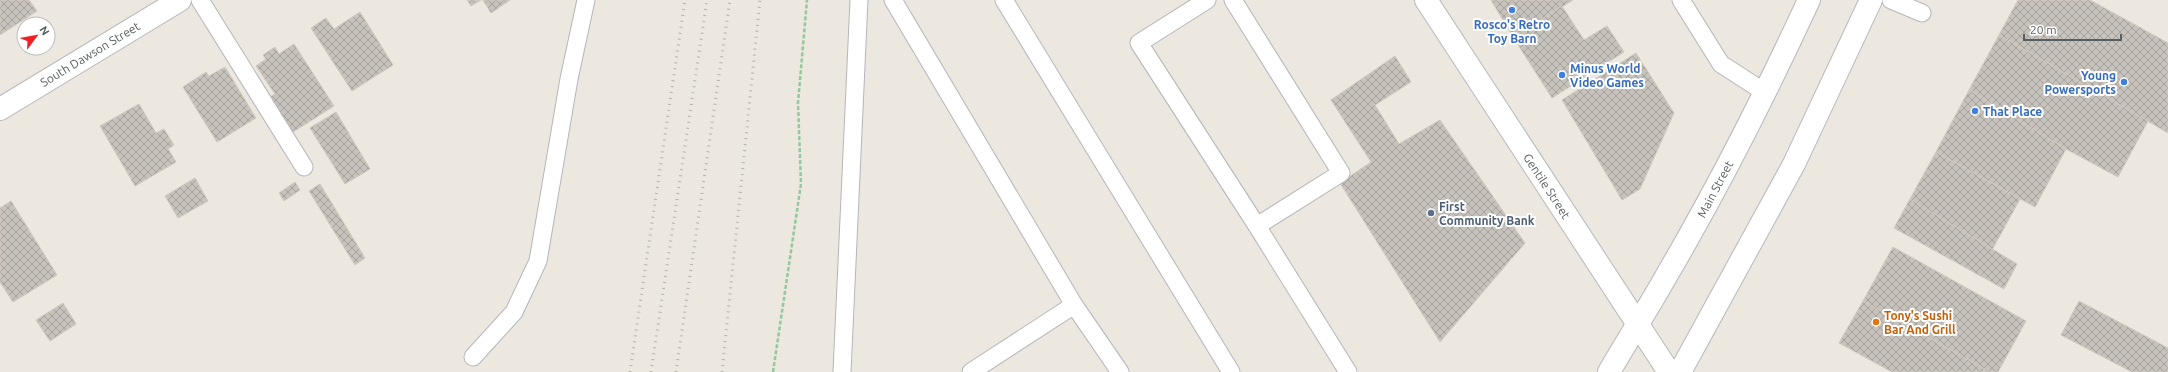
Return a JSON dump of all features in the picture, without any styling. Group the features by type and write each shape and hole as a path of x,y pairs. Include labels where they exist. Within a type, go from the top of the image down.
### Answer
{"main road":[{"name":"South Dawson Street","path":"0,109 180,0"},
{"name":"Gentile Street","path":"1426,0 1669,372"},
{"name":"Main Street","path":"1609,372 1681,251 1766,93 1808,0"},
{"path":"1680,372 1794,164 1871,0"}],"lane":[{"path":"200,0 304,167"},
{"path":"473,357 514,312 538,261 568,87 586,0"},
{"path":"842,372 859,0"},
{"path":"893,0 1074,306 1120,372"},
{"path":"1004,0 1231,372"},
{"path":"1206,0 1139,43 1258,226 1348,372"},
{"path":"1233,0 1341,173 1258,226"},
{"path":"1681,0 1721,64 1766,93"},
{"path":"1891,0 1922,13"},
{"path":"971,372 1074,306"}],"path":[{"path":"773,372 801,184 798,103 807,0"}],"building":[{"path":"0,0 29,0 37,11 29,16 16,16 16,25 0,35"},
{"path":"467,0 481,0 471,6"},
{"path":"483,0 510,0 491,13"},
{"path":"1491,0 1573,0 1513,37"},
{"name":"Young Powersports","path":"2018,0 2090,0 2168,43 2168,133 1999,35"},
{"name":"Minus World Video Games","path":"1562,6 1584,40 1607,26 1624,52 1552,98 1513,37"},
{"path":"360,12 393,65 352,91 311,28 326,18 334,29"},
{"path":"1999,35 2148,121 2118,177 2066,149 1969,90"},
{"path":"294,44 334,106 293,132 270,97 275,94 256,66 266,59 263,55 275,47 279,54"},
{"path":"1636,53 1674,113 1640,189 1622,200 1562,100"},
{"name":"First Community Bank","path":"1395,56 1411,82 1375,105 1399,144 1440,120 1525,243 1440,342 1340,183 1371,162 1331,100"},
{"path":"225,67 256,118 217,142 183,87 206,72 209,76"},
{"path":"1969,90 2066,149 2035,207 1936,152"},
{"path":"139,104 156,133 164,129 174,145 168,149 176,162 135,186 100,126"},
{"path":"336,112 370,169 345,184 310,128"},
{"path":"1936,152 2020,199 1992,250 1910,199"},
{"path":"195,178 208,201 178,218 165,196"},
{"path":"295,182 300,190 284,201 279,193"},
{"path":"320,184 365,258 355,265 309,191"},
{"path":"1910,199 2017,264 2004,289 1894,228"},
{"path":"11,201 57,275 13,302 0,282 0,208"},
{"path":"1893,247 2026,321 1998,372 1990,372 1863,301"},
{"name":"Tony's Sushi Bar And Grill","path":"1863,301 1990,372 1892,372 1839,343"},
{"path":"2079,301 2168,348 2168,372 2132,372 2061,335"},
{"path":"63,303 76,324 50,341 36,320"}],"railway":[{"path":"630,372 685,0"},
{"path":"651,372 707,0"},
{"path":"676,372 730,0"},
{"path":"722,372 760,0"}],"place":[{"name":"Rosco's Retro Toy Barn","path":"1512,10"},
{"name":"Minus World Video Games","path":"1562,75"},
{"name":"Young Powersports","path":"2124,82"},
{"name":"That Place","path":"1975,111"},
{"name":"First Community Bank","path":"1431,213"},
{"name":"Tony's Sushi Bar And Grill","path":"1876,322"}]}
